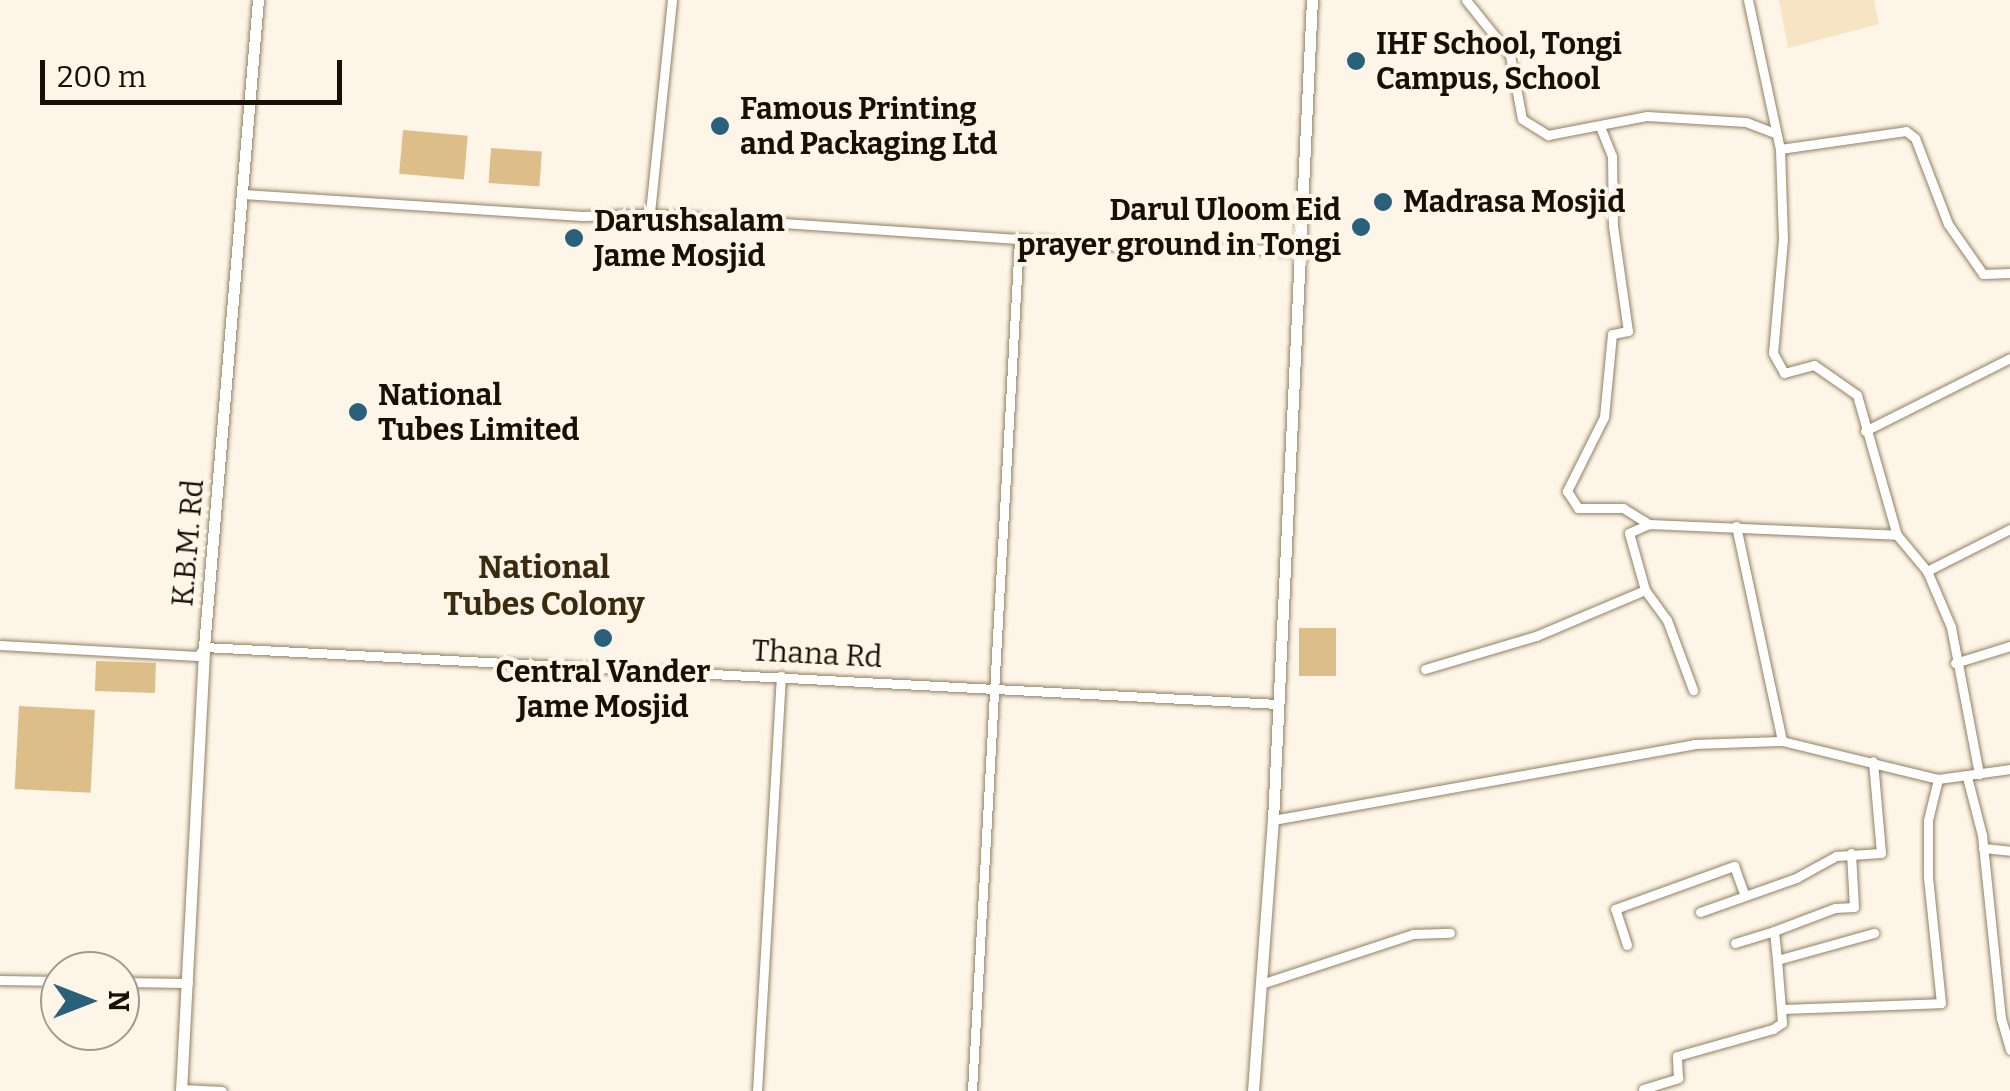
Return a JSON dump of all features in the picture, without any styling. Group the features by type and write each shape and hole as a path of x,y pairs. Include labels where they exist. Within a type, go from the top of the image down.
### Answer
{"street":[{"name":"K.B.M. Rd","path":"182,1090 204,646 258,0"},
{"path":"650,214 672,0"},
{"path":"1253,1091 1274,820 1312,0"},
{"path":"1466,0 1510,55 1522,119 1548,135 1601,130 1647,116 1746,122 1776,133"},
{"path":"1748,0 1780,149 1783,239 1773,353 1784,373 1814,365 1846,382 1857,394 1897,535 1927,571 1951,627 1979,774"},
{"path":"1601,130 1612,156 1613,226 1628,331 1612,334 1604,417 1567,491 1578,508 1622,508 1649,524"},
{"path":"1780,149 1906,132 1914,138 1948,224 1983,274 2010,273"},
{"path":"243,194 582,216 650,214 1019,239 1300,251"},
{"path":"972,1091 1019,239"},
{"path":"1865,431 2010,358"},
{"path":"1693,690 1667,620 1645,590 1629,533 1649,524 1736,526 1808,535 1897,535"},
{"path":"1736,526 1782,740"},
{"path":"1927,571 2010,529"},
{"path":"1424,669 1536,636 1645,590"},
{"name":"Thana Rd","path":"0,645 198,656 204,646 1278,704"},
{"path":"1955,663 2010,646"},
{"path":"758,1091 782,676"},
{"path":"1274,820 1694,744 1782,740 1938,779 2010,770"},
{"path":"1700,912 1851,853 1883,851 1874,819 1874,762"},
{"path":"1966,777 1983,848 2010,1050"},
{"path":"1781,1009 1941,1004 1928,878 1928,820 1938,779"},
{"path":"1983,848 2010,851"},
{"path":"1735,943 1835,908 1854,907 1851,853"},
{"path":"1627,944 1615,910 1734,866 1744,894"},
{"path":"1643,1090 1678,1078 1677,1056 1773,1029 1782,1023 1774,932"},
{"path":"1261,984 1413,934 1450,933"},
{"path":"1777,960 1874,933"},
{"path":"0,980 40,981"},
{"path":"140,982 188,983"},
{"path":"182,1090 222,1091"}],"shaded area":[{"path":"1779,0 1874,0 1879,24 1788,48"},
{"path":"403,130 468,136 464,179 399,174"},
{"path":"491,148 542,152 539,186 489,183"},
{"path":"1299,628 1336,628 1336,676 1299,676"},
{"path":"96,661 156,663 155,693 95,691"},
{"path":"19,706 95,710 91,793 15,789"}],"place":[{"name":"IHF School, Tongi Campus, School","path":"1356,61"},
{"name":"Famous Printing and Packaging Ltd","path":"720,126"},
{"name":"Madrasa Mosjid","path":"1383,202"},
{"name":"Darul Uloom Eid prayer ground in Tongi","path":"1361,227"},
{"name":"Darushsalam Jame Mosjid","path":"574,238"},
{"name":"National Tubes Limited","path":"358,412"},
{"name":"Central Vander Jame Mosjid","path":"603,638"}],"district":[{"name":"National Tubes Colony","path":"544,586"}]}
